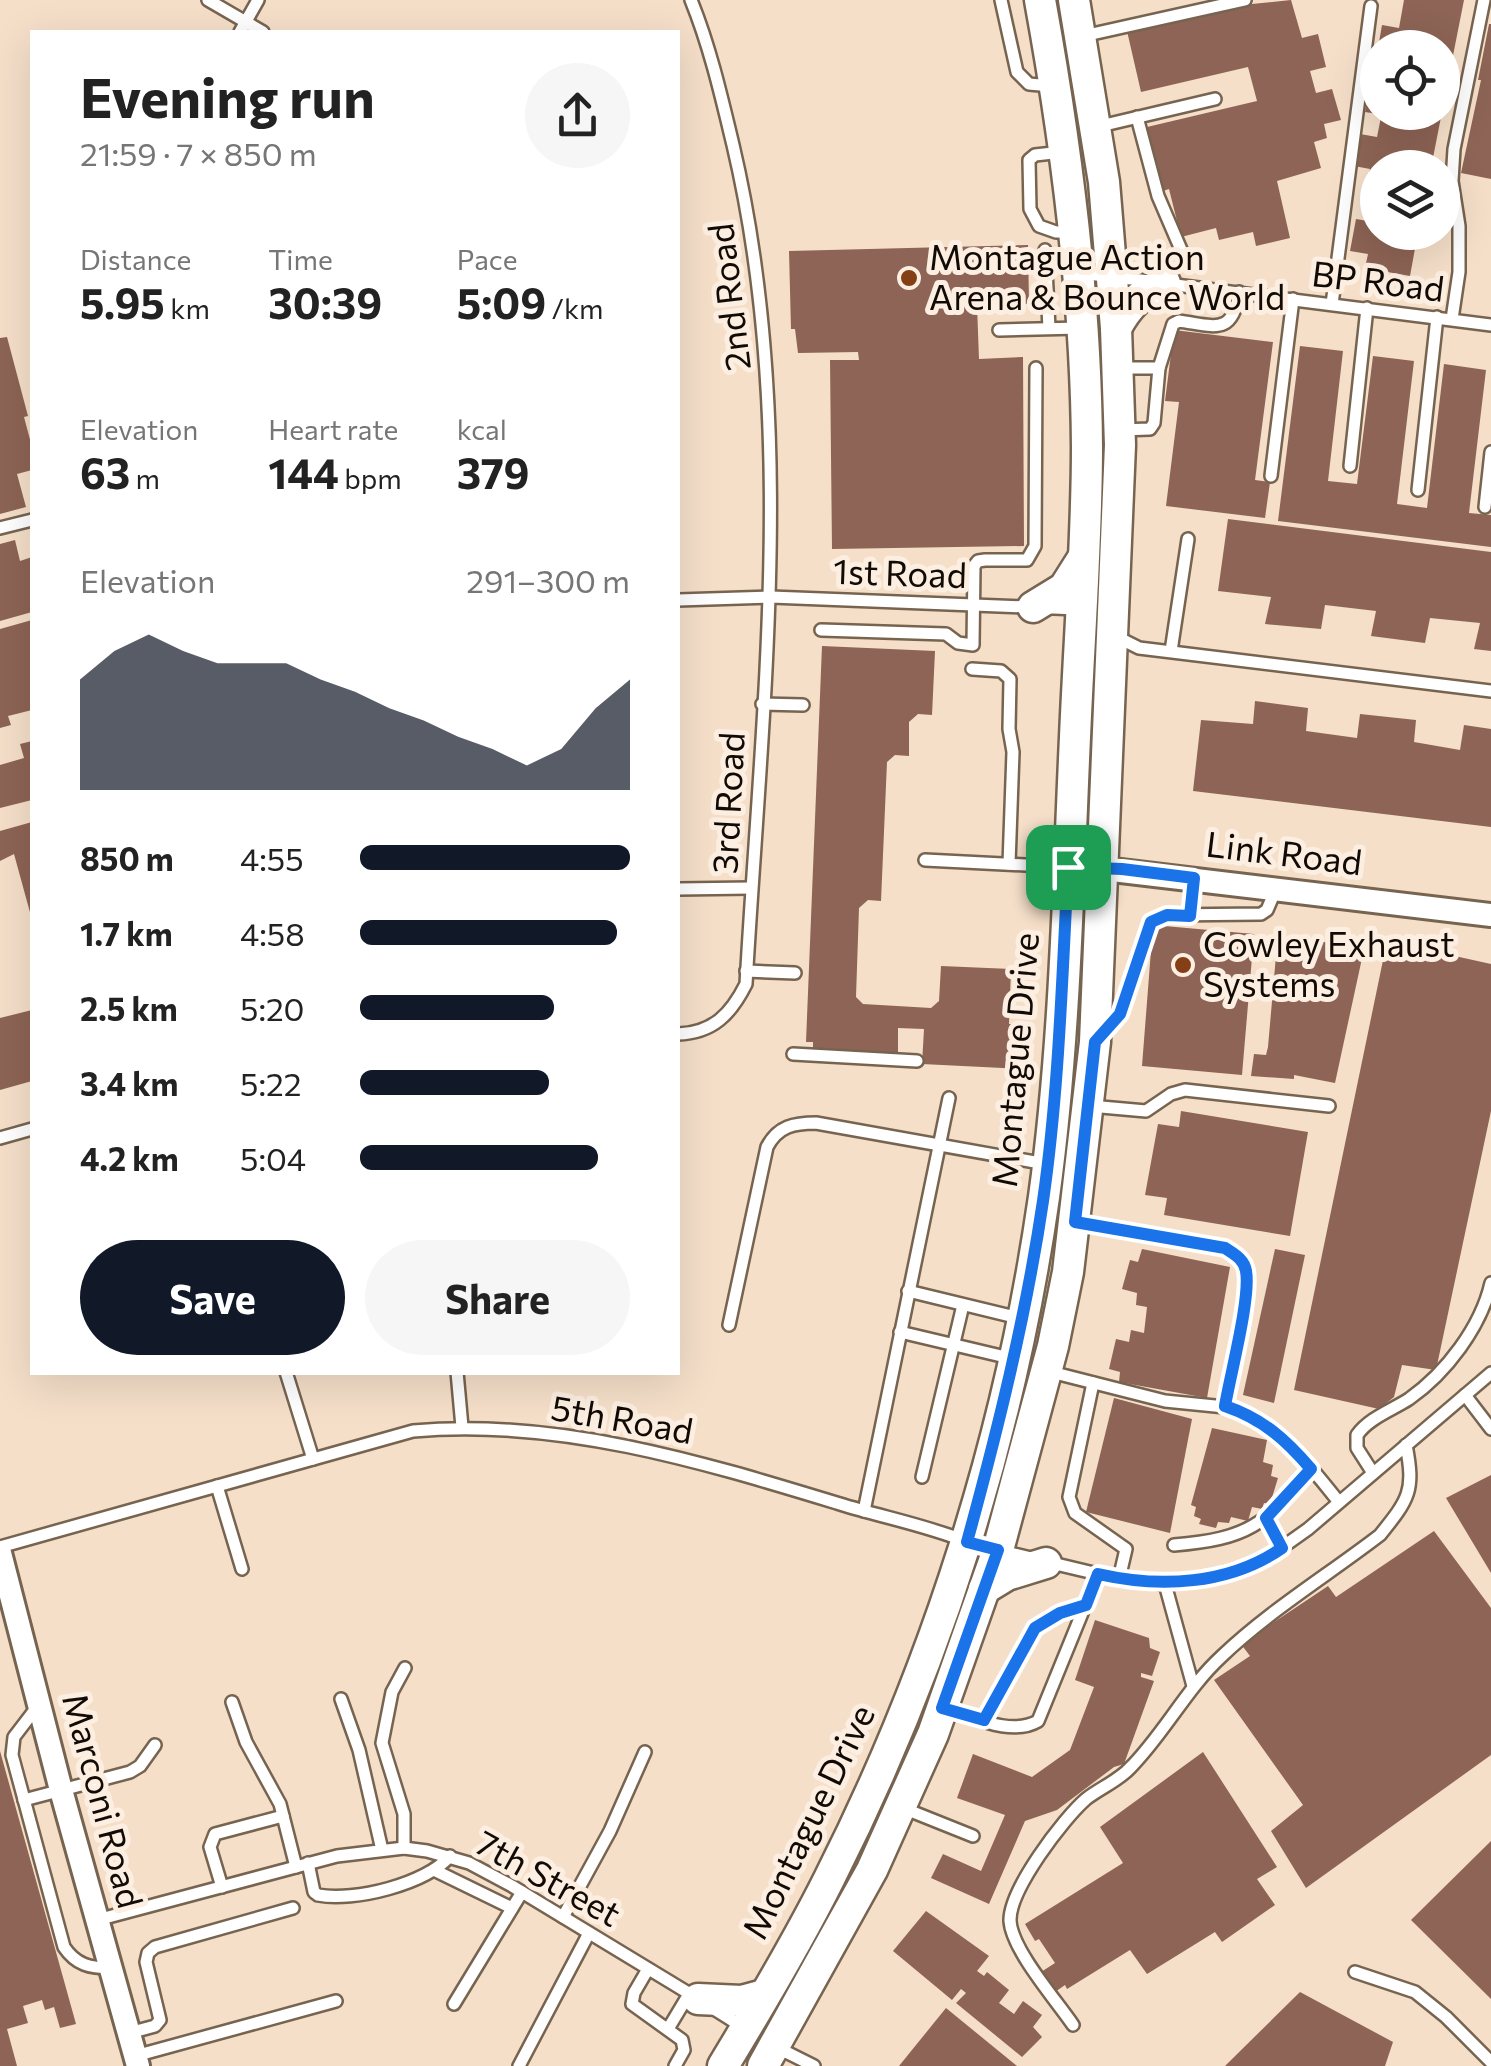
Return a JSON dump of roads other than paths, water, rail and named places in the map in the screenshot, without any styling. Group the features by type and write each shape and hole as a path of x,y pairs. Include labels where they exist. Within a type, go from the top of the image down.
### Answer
{"main road":[{"name":"Montague Drive","path":"768,2056 872,1870 942,1708 998,1550 1047,1371 1075,1222 1090,1106 1103,868 1096,622 1083,558 1087,449 1079,274 1066,152 1040,0"},
{"name":"Montague Drive","path":"724,2066 829,1880 898,1728 967,1542 1022,1318 1048,1164 1060,1046 1068,867 1120,430 1112,277 1096,127 1074,0"},
{"path":"1116,328 1136,299 1165,283"},
{"path":"1033,606 1064,588 1083,558"},
{"path":"984,1589 1006,1576 1046,1563"},
{"path":"693,1996 742,2001 764,1995"}],"street":[{"name":"Link Road","path":"1068,867 1194,878 1491,915"},
{"name":"Marconi Road","path":"0,1550 8,1615 40,1704 137,2061"}],"lane":[{"path":"208,0 243,27 258,0"},
{"name":"2nd Road","path":"690,0 710,46 751,222 767,360 771,597"},
{"path":"1001,0 1018,72 1030,84 1055,86"},
{"path":"1080,36 1245,0"},
{"path":"1452,320 1459,272 1459,226 1452,182 1454,149 1484,0"},
{"path":"1332,304 1371,6"},
{"path":"1096,127 1215,99"},
{"path":"1137,118 1158,196 1185,259"},
{"path":"1066,152 1035,155 1029,160 1030,208 1039,226 1056,232 1075,232"},
{"path":"1045,250 1049,328"},
{"name":"BP Road","path":"1079,274 1491,324"},
{"path":"1120,430 1150,429 1156,415 1159,368 1173,324 1179,321 1220,326 1230,322 1240,292"},
{"path":"1270,476 1293,299"},
{"path":"1350,466 1367,308"},
{"path":"1418,490 1437,317"},
{"path":"999,330 1082,328"},
{"path":"820,630 946,634 958,643 973,645 974,566 978,561 1027,560 1035,546 1036,368"},
{"path":"1118,368 1159,368"},
{"path":"1485,507 1491,452"},
{"path":"0,528 30,520"},
{"path":"1171,651 1188,539"},
{"name":"1st Road","path":"680,600 771,597 1033,606 1096,622 1140,648 1491,692"},
{"name":"3rd Road","path":"680,1034 714,1026 733,1010 746,984 771,597"},
{"path":"972,668 1002,671 1010,679 1013,752 1009,864"},
{"path":"762,704 803,705"},
{"path":"925,860 1068,867"},
{"path":"1190,916 1194,878"},
{"path":"680,888 751,888"},
{"path":"1095,1042 1120,1014 1151,922 1167,915 1261,914 1267,910 1276,889"},
{"path":"746,971 795,973"},
{"path":"792,1054 917,1061"},
{"path":"1090,1106 1146,1111 1178,1090 1328,1106"},
{"path":"864,1511 949,1098"},
{"path":"730,1325 767,1146 772,1137 797,1123 1048,1164"},
{"path":"0,1138 30,1130"},
{"path":"1075,1222 1225,1248 1239,1257 1246,1270 1244,1299 1225,1406"},
{"path":"1373,1473 1356,1448 1356,1434 1412,1397 1447,1363 1461,1347 1488,1298 1491,1283"},
{"path":"908,1291 1022,1318"},
{"path":"922,1477 963,1305"},
{"path":"900,1332 1014,1359"},
{"path":"1047,1371 1165,1401 1225,1406 1248,1414 1275,1429 1339,1502"},
{"name":"5th Road","path":"0,1550 414,1431 462,1427 518,1429 704,1462 1046,1563 1118,1579 1165,1584 1262,1561 1339,1502 1491,1373"},
{"path":"287,1375 314,1459"},
{"path":"457,1375 462,1427"},
{"path":"1093,1383 1069,1497 1074,1513 1126,1549 1118,1579"},
{"path":"1465,1395 1491,1429"},
{"path":"1073,2025 1017,1943 1010,1920 1016,1897 1060,1827 1087,1799 1126,1773 1192,1686 1247,1635 1380,1535 1409,1492 1412,1476 1406,1445"},
{"path":"1174,1545 1220,1541 1244,1532 1266,1518 1311,1469"},
{"path":"217,1486 242,1569"},
{"path":"1266,1518 1282,1548"},
{"path":"942,1708 1025,1729 1038,1722 1098,1574"},
{"path":"1165,1584 1192,1686"},
{"path":"984,1720 1035,1628 1060,1613 1086,1605"},
{"path":"404,1848 404,1814 382,1743 392,1692 405,1668"},
{"path":"341,1698 359,1750 382,1850"},
{"path":"232,1702 314,1892 339,1897 404,1884 436,1870 450,1856"},
{"path":"40,1704 14,1737 12,1756 64,1947 72,1959 90,1968 111,1968"},
{"path":"24,1800 130,1772 140,1766 154,1745"},
{"path":"563,1917 610,1831 646,1752"},
{"path":"900,1807 973,1836"},
{"path":"222,1887 210,1847 215,1834 283,1816"},
{"name":"7th Street","path":"97,1920 302,1865 382,1850 404,1848 450,1856 522,1892 746,2028 768,2056 814,2066"},
{"path":"436,1870 512,1908"},
{"path":"454,2004 522,1892"},
{"path":"128,2033 155,2026 160,2020 146,1962 155,1947 293,1908"},
{"path":"519,2066 589,1933"},
{"path":"648,1969 632,2004 682,2040 684,2050 675,2066"},
{"path":"1354,1972 1415,1992 1446,2016 1491,2062"},
{"path":"668,2029 693,1996"},
{"path":"137,2061 336,2001"}],"place":[{"name":"Montague Action Arena & Bounce World","path":"909,278"},
{"name":"Cowley Exhaust Systems","path":"1183,965"}]}
